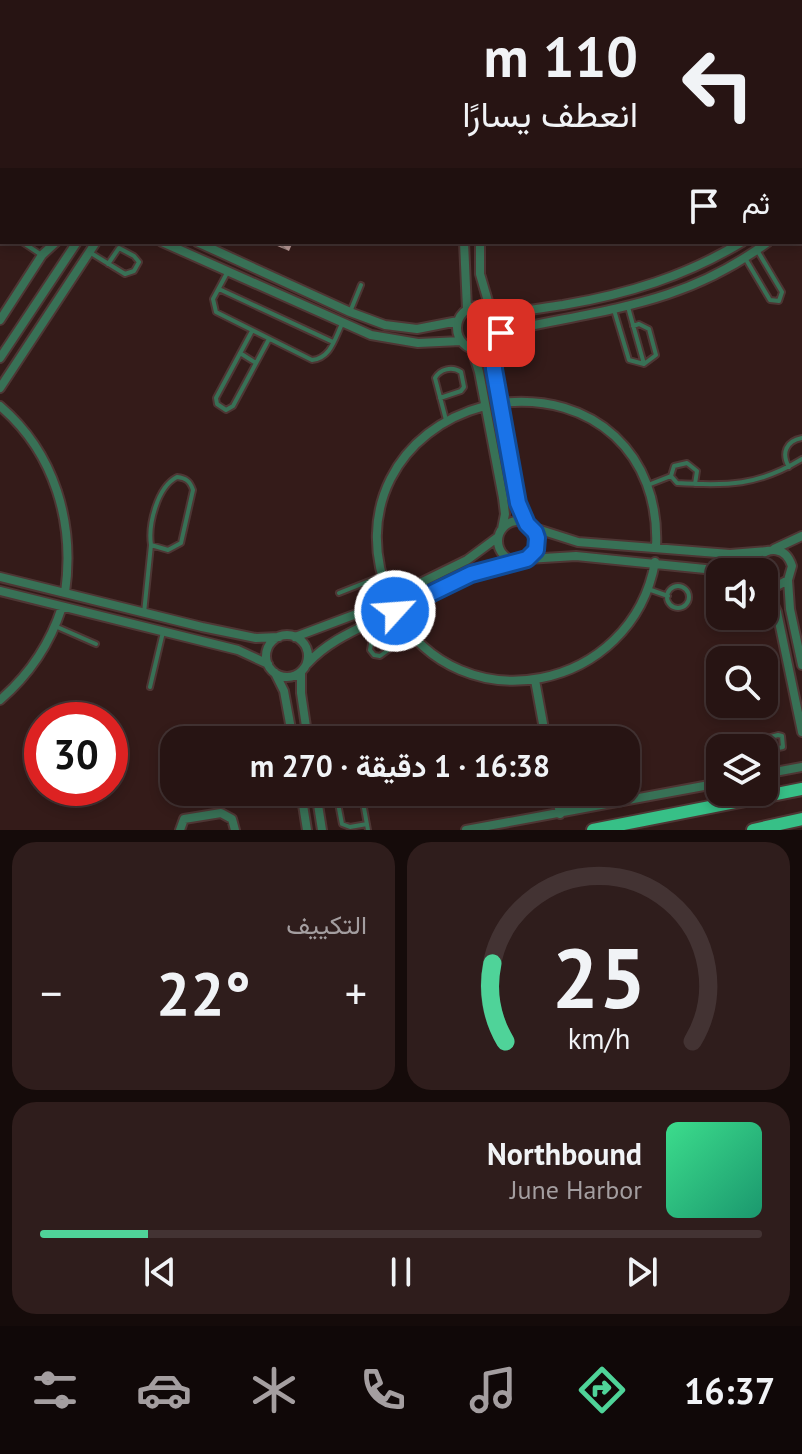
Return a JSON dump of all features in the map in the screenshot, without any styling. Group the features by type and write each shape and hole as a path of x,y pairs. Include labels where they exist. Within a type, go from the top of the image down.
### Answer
{"main road":[{"path":"593,830 802,789"},
{"path":"753,830 802,819"}],"street":[{"path":"0,320 42,255 54,244"},
{"path":"0,358 76,244"},
{"path":"0,388 95,244"},
{"path":"166,244 371,335 432,344 461,341"},
{"path":"201,244 350,312 403,328 431,328 458,321"},
{"path":"464,244 467,309"},
{"path":"480,244 480,274 501,324 501,335"},
{"path":"739,244 703,265 625,293 516,312 493,311 476,306 467,309 458,321 457,331 461,341 472,349 483,350 494,345 501,335 520,328 663,298 697,284 765,244"},
{"path":"494,345 494,369 518,503 538,544 527,559"},
{"path":"472,349 505,506 500,551 507,559 517,562"},
{"path":"500,403 538,401 557,405 587,416 608,430 627,448 648,485 656,512 656,548"},
{"path":"0,406 31,439 56,486 68,539 65,593"},
{"path":"390,598 382,576 377,529 388,484 415,444 446,420 485,406"},
{"path":"0,577 242,635 295,637 344,620 467,560 516,521 578,542 730,554 769,550 788,556 790,609 802,665"},
{"path":"759,558 769,550 802,536"},
{"path":"275,673 291,676 329,644 471,574 527,559 576,556 706,568"},
{"path":"778,585 802,561"},
{"path":"395,611 409,631 440,659 467,673 500,680 535,680 570,670 607,648 635,615 648,589 655,562"},
{"path":"0,591 238,650 268,664 275,673 284,691 291,726"},
{"path":"0,700 27,673 55,626 62,607"},
{"path":"778,617 802,732"},
{"path":"268,664 267,650 279,637"},
{"path":"295,637 308,651 301,693 306,726"},
{"path":"535,680 543,726"},
{"path":"778,772 798,767 802,757"},
{"path":"640,800 706,786"},
{"path":"303,806 307,830"},
{"path":"318,806 322,830"},
{"path":"559,806 560,814"},
{"path":"466,830 605,806"},
{"path":"180,830 184,819 221,813 232,819 235,830"}],"lane":[{"path":"25,244 42,255"},
{"path":"89,252 108,264 125,274 134,271 139,262 119,248 108,264"},
{"path":"745,258 770,300 779,301 782,292 757,250"},
{"path":"228,272 213,299 216,312 312,360 321,359 327,354 342,324"},
{"path":"350,312 361,285"},
{"path":"219,289 333,342"},
{"path":"628,307 644,364"},
{"path":"614,310 629,360 644,364"},
{"path":"633,326 639,324 649,329 656,355 644,364"},
{"path":"252,331 216,398 217,404 226,410 233,406 269,339"},
{"path":"240,353 256,363"},
{"path":"440,398 461,391 464,387 461,372 452,368 437,374 435,378 440,398 446,420"},
{"path":"789,467 785,450 790,442 802,438"},
{"path":"671,476 677,483 717,486 747,483 802,459"},
{"path":"671,476 674,466 687,463 697,471 695,484"},
{"path":"648,485 671,476"},
{"path":"144,613 151,545 150,518 170,481 177,477 184,478 193,490 181,543 168,550 151,545"},
{"path":"339,593 382,576"},
{"path":"672,586 686,587 686,607 670,607 668,596 672,586"},
{"path":"648,589 668,596"},
{"path":"55,626 96,644"},
{"path":"393,640 409,631"},
{"path":"150,687 163,632"},
{"path":"383,636 393,640 393,646 380,656 370,650 371,644 383,636"},
{"path":"782,736 783,747 764,750 763,739 782,736"},
{"path":"339,806 342,824 367,827 364,806"}],"building":[{"path":"273,244 292,244 289,251"}],"route":[{"path":"395,611 471,574 527,559 536,550 535,532 527,524 518,503 494,369 494,345 501,333"}]}
